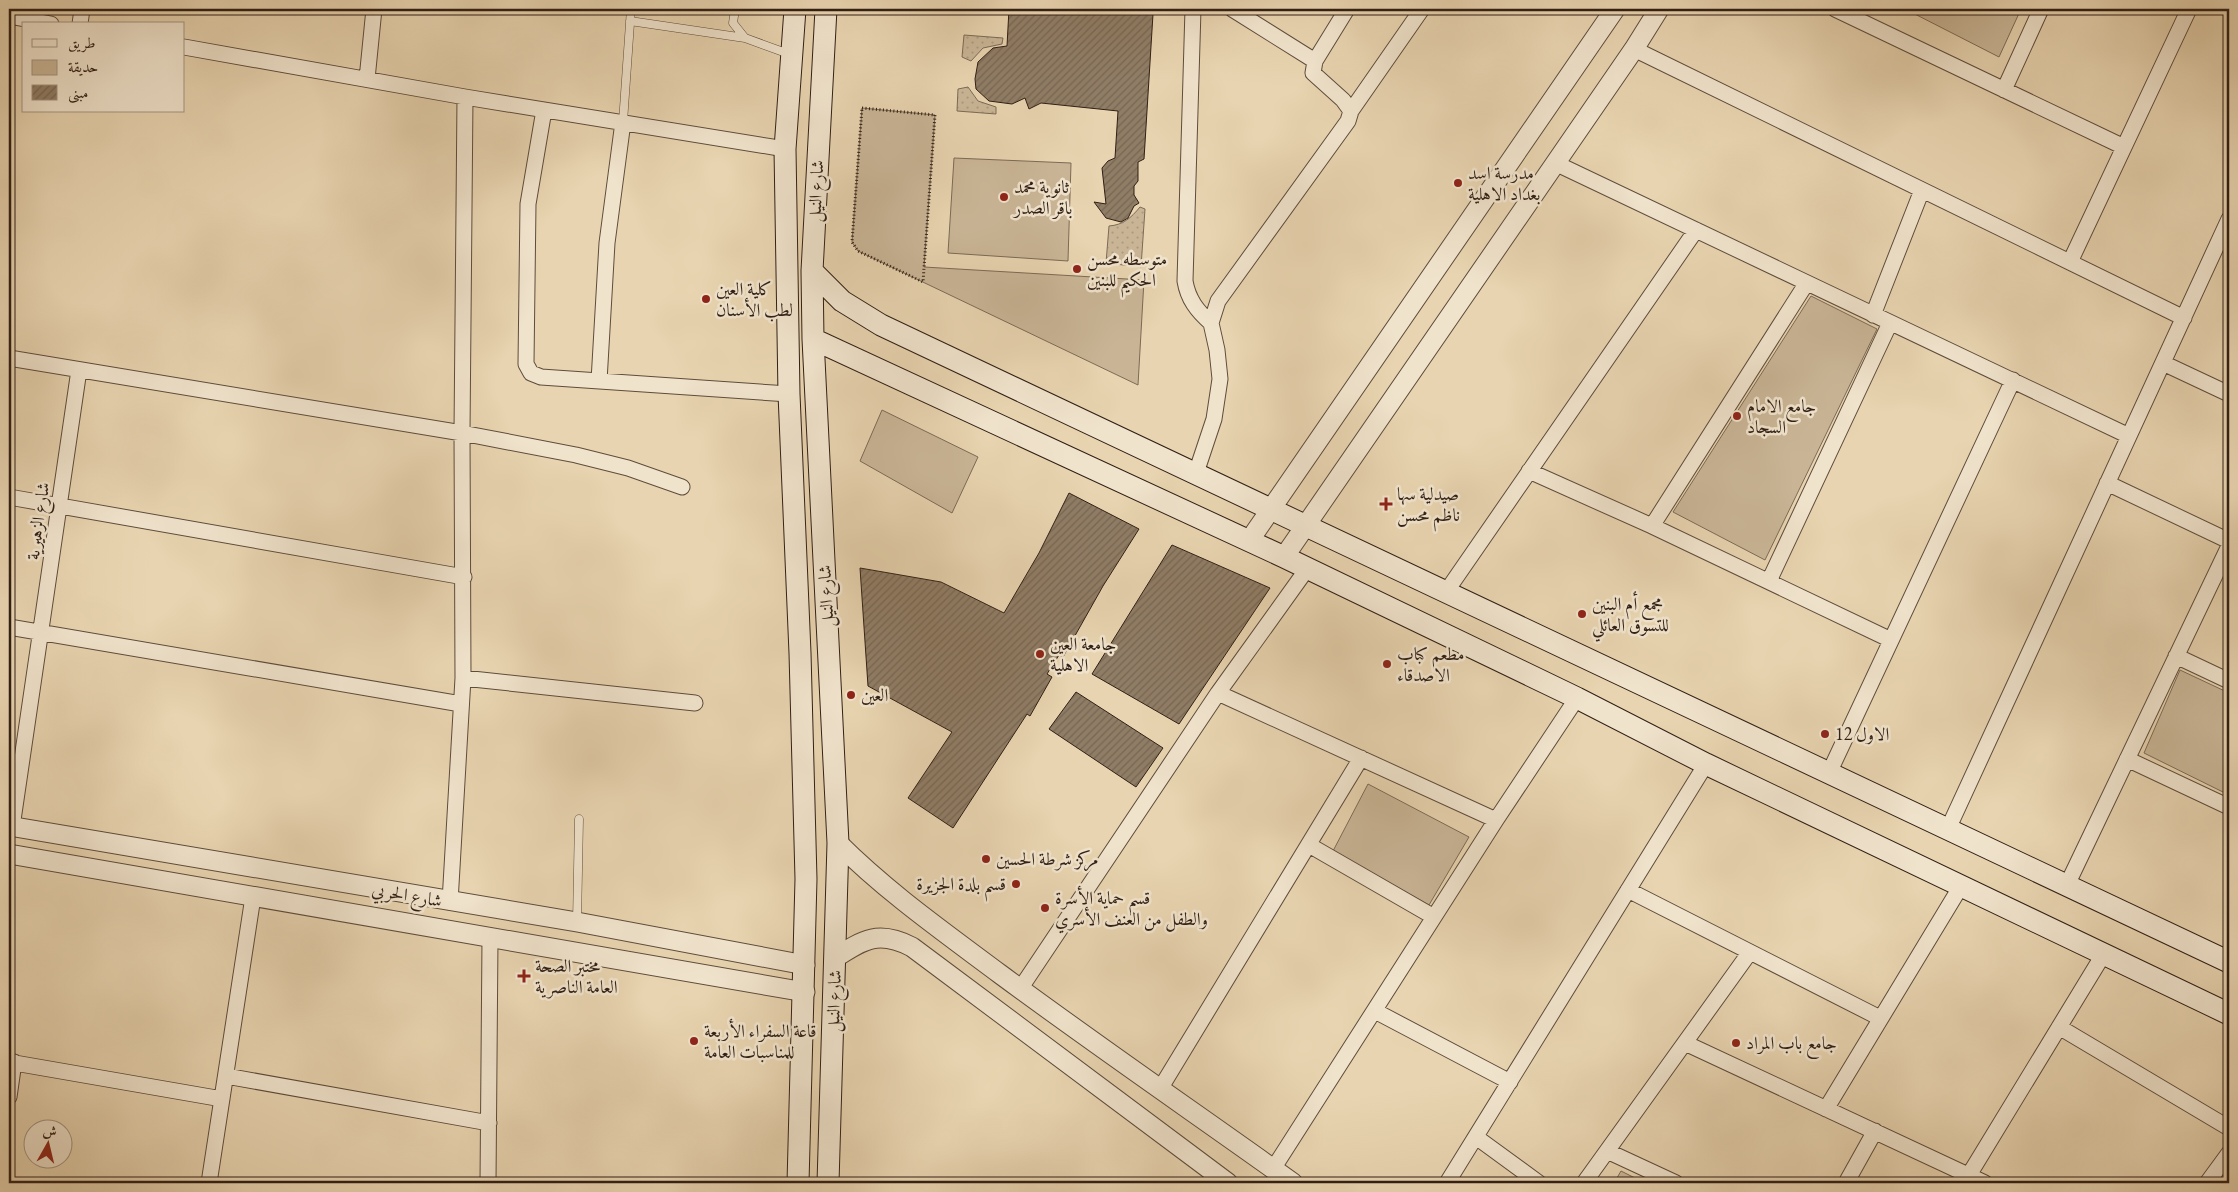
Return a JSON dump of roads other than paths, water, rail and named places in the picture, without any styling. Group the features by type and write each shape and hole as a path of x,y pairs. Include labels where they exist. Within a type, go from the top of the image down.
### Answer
{"main road":[{"path":"795,9 786,148 788,394 800,653 806,879 798,1183"},
{"name":"شارع النيل","path":"826,9 812,271 813,340 838,843 828,1183"},
{"path":"812,271 842,301 875,321 2229,962"},
{"path":"813,340 1284,556 1307,569 1577,698 1706,764 2229,1014"}],"street":[{"path":"80,22 82,9"},
{"path":"367,79 374,9"},
{"path":"1193,9 1185,282 1187,292 1198,312 1211,323"},
{"path":"1232,9 1315,61"},
{"path":"1347,9 1315,61 1314,73 1343,100 1351,111"},
{"path":"1196,473 1214,419 1220,379 1217,350 1211,323 1218,301 1348,122 1351,111 1422,9"},
{"path":"1249,541 1615,9"},
{"path":"1284,556 1634,49 1657,9"},
{"path":"1834,9 2124,148"},
{"path":"1862,22 1870,9"},
{"path":"2004,90 2041,9"},
{"path":"2070,262 2189,9"},
{"path":"9,16 40,22"},
{"path":"185,47 465,97 786,148"},
{"path":"1634,49 2184,318"},
{"path":"450,902 463,678 462,433 465,97"},
{"path":"544,110 528,204 526,364 531,373 541,377 788,394"},
{"path":"599,381 607,243 623,122"},
{"path":"1555,163 2129,436"},
{"path":"1873,315 1922,190"},
{"path":"1948,829 2229,218"},
{"path":"1446,592 1696,230"},
{"path":"1652,526 1806,284"},
{"path":"1769,581 1890,323"},
{"path":"9,358 462,433 620,466 682,487"},
{"path":"2163,363 2229,394"},
{"name":"شارع الزهيرية","path":"10,826 41,633 79,370"},
{"path":"1829,773 2013,380"},
{"path":"1529,471 1652,526 1891,640"},
{"path":"2107,484 2229,541"},
{"path":"9,497 464,577"},
{"path":"2067,885 2229,546"},
{"path":"1020,989 1218,693 1307,569"},
{"path":"9,627 461,704"},
{"path":"2176,656 2229,681"},
{"path":"463,678 695,703"},
{"path":"1218,693 1496,820"},
{"path":"1273,1169 1496,820 1577,698"},
{"path":"1160,1089 1362,758"},
{"path":"2127,759 2229,807"},
{"path":"1447,1183 1706,764"},
{"name":"شارع الحربي","path":"10,826 577,922 805,964"},
{"path":"838,843 877,881 1020,989 1293,1183"},
{"path":"1309,845 1434,917"},
{"name":"شارع الحربي","path":"9,854 804,992"},
{"path":"1826,1109 1961,886"},
{"path":"1628,890 1880,1018"},
{"path":"209,1183 253,897"},
{"path":"835,958 857,943 870,938 885,937 898,940 912,947 1228,1183"},
{"path":"488,1183 490,939"},
{"path":"1584,1183 1750,952"},
{"path":"1969,1175 2103,955"},
{"path":"768,986 778,980 780,974 780,968 773,959"},
{"path":"1375,1011 1510,1082"},
{"path":"2059,1027 2229,1128"},
{"path":"1685,1043 1986,1183"},
{"path":"9,1097 11,1062 222,1099"},
{"path":"226,1076 489,1123"},
{"path":"1846,1183 1875,1131"},
{"path":"1476,1137 1539,1183"},
{"path":"1607,1151 1676,1183"},
{"path":"2207,1183 2229,1153"}],"lane":[{"path":"623,122 631,9"},
{"path":"735,9 733,23 745,38"},
{"path":"630,21 745,38 792,56"},
{"path":"577,922 578,819"}],"place":[{"name":"مدرسة اسد بغداد الاهلية","path":"1458,183"},
{"name":"ثانوية محمد باقر الصدر","path":"1004,197"},
{"name":"متوسطه محسن الحكيم للبنين","path":"1077,269"},
{"name":"كلية العين لطب الأسنان","path":"706,299"},
{"name":"جامع الامام السجاد","path":"1737,416"},
{"name":"صيدلية سها ناظم محسن","path":"1386,504"},
{"name":"مجمع أم البنين للتسوق العائلي","path":"1582,614"},
{"name":"جامعة العين الاهلية","path":"1040,654"},
{"name":"مطعم كباب الاصدقاء","path":"1387,664"},
{"name":"العين","path":"851,695"},
{"name":"الاول 12","path":"1825,734"},
{"name":"مركز شرطة الحسين","path":"986,859"},
{"name":"قسم بلدة الجزيرة","path":"1016,884"},
{"name":"قسم حماية الأسرة والطفل من العنف الأسري","path":"1045,908"},
{"name":"مختبر الصحة العامة الناصرية","path":"524,976"},
{"name":"قاعة السفراء الأربعة للمناسبات العامة","path":"694,1041"},
{"name":"جامع باب المراد","path":"1736,1043"}]}
